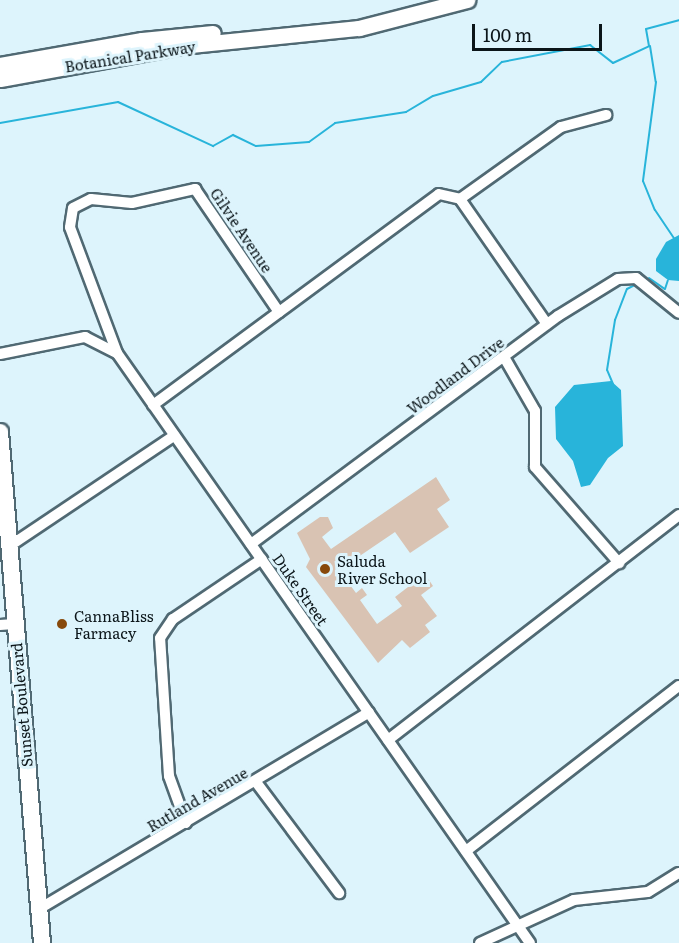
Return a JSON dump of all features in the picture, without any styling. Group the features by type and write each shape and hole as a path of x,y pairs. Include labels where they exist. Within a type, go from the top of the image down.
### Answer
{"main road":[{"name":"Sunset Boulevard","path":"0,432 8,547 7,624 42,943"}],"street":[{"name":"Botanical Parkway","path":"0,79 169,48 359,28 467,0"},
{"name":"Botanical Parkway","path":"0,65 172,36 261,37"},
{"path":"460,199 561,127 606,116"},
{"name":"Gilvie Avenue","path":"117,353 70,227 78,202 132,203 195,189 279,312"},
{"path":"153,405 439,194 460,199 547,324"},
{"name":"Woodland Drive","path":"251,544 547,324 626,277 645,284 663,304 679,313"},
{"name":"Duke Street","path":"0,354 85,337 117,353 530,943"},
{"path":"504,357 535,411 535,467 619,563"},
{"path":"8,547 174,436"},
{"path":"388,740 679,515"},
{"path":"186,823 170,776 160,638 173,619 262,559"},
{"path":"466,851 679,687"},
{"name":"Rutland Avenue","path":"39,909 256,782 369,712"},
{"path":"256,782 339,893"},
{"path":"480,943 574,900 648,892 679,873"}],"water":[{"path":"679,235 679,281 668,280 656,271 656,259 666,242"},
{"path":"611,381 621,390 623,446 608,458 590,485 581,487 573,461 556,439 555,407 574,385"}],"building":[{"name":"Saluda River School","path":"436,477 450,500 437,509 449,527 410,553 395,532 339,570 356,593 362,588 367,595 360,600 377,624 402,606 395,597 425,574 433,586 421,595 437,616 425,625 430,632 410,648 402,640 378,663 306,567 310,559 297,533 320,517 328,517 333,528 322,537 331,549"}],"waterway":[{"path":"646,29 679,20"},
{"path":"0,123 118,102 213,146 233,135 256,146 309,142 335,123 406,112 433,96 481,82 502,62 590,45 613,63 649,46 646,29"},
{"path":"650,46 656,82 643,181 655,210 674,238"},
{"path":"649,278 665,289 668,280"},
{"path":"613,384 607,370 615,320 627,289 635,285"}],"place":[{"name":"Saluda River School","path":"325,569"},
{"name":"CannaBliss Farmacy","path":"62,624"}]}
